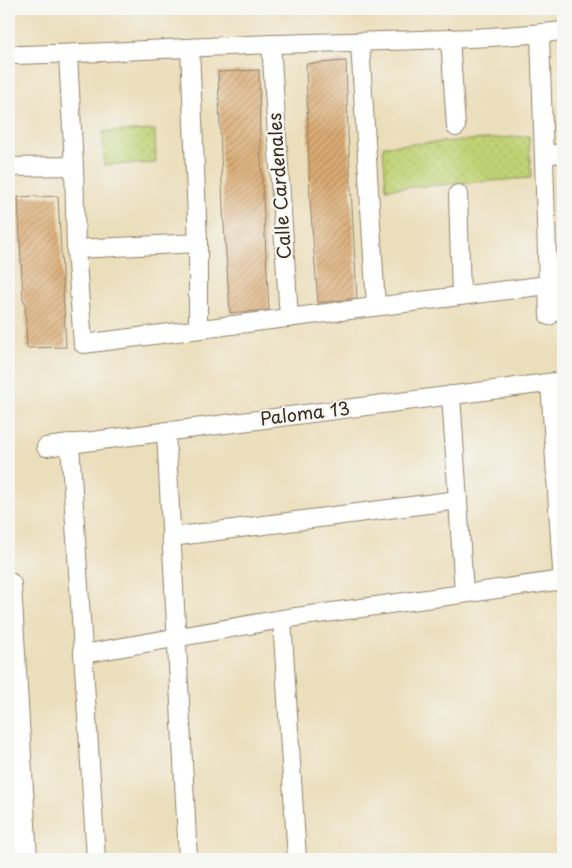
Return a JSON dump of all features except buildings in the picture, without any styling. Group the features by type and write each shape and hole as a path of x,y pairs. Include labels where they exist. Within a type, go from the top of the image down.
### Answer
{"street":[{"path":"9,55 68,55 271,44 540,34 563,31"},
{"path":"540,34 549,316"},
{"path":"450,38 456,126"},
{"path":"360,42 376,306"},
{"name":"Calle Cardenales","path":"271,44 289,318"},
{"path":"190,48 198,243 198,329"},
{"path":"68,55 76,249 84,344 547,285"},
{"path":"544,155 563,153"},
{"path":"9,167 74,166"},
{"path":"458,194 461,295"},
{"path":"76,249 198,243"},
{"path":"557,382 563,585"},
{"name":"Paloma 13","path":"46,447 557,382"},
{"path":"451,395 464,592"},
{"path":"166,431 188,859"},
{"path":"70,443 96,859"},
{"path":"171,537 458,500"},
{"path":"83,654 282,619 464,592 563,580"},
{"path":"9,585 25,859"},
{"path":"282,619 297,859"}],"green space":[{"path":"155,130 156,163 104,165 103,132"},
{"path":"529,136 531,178 386,189 383,146"}]}
